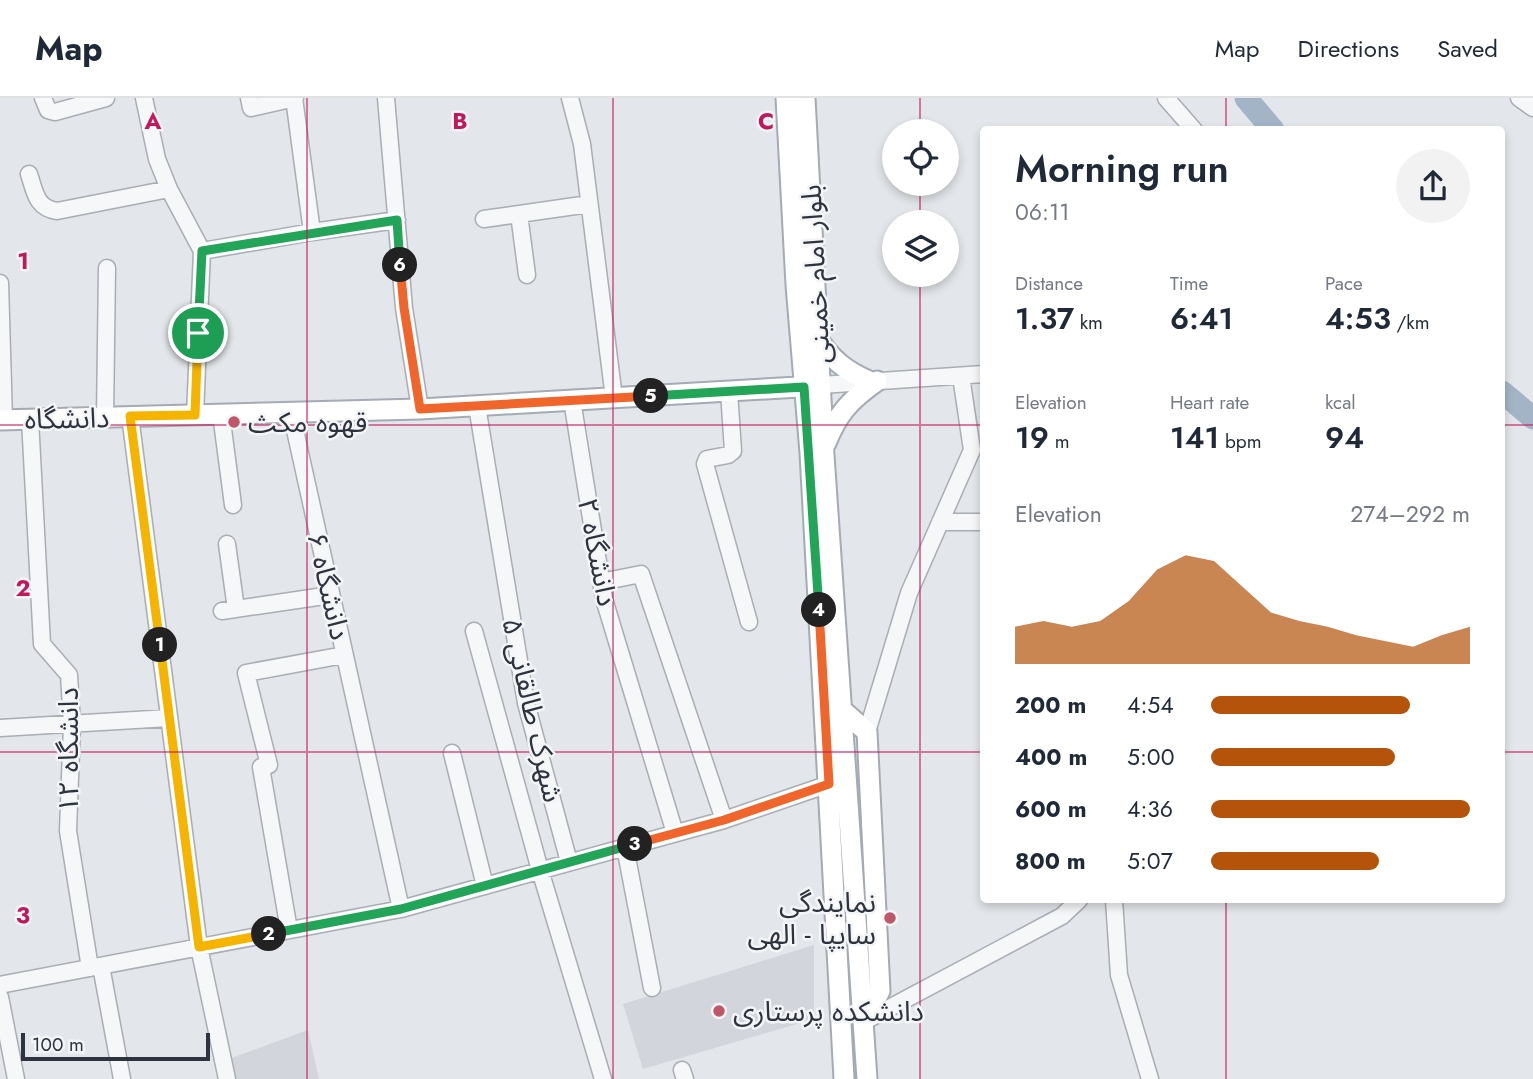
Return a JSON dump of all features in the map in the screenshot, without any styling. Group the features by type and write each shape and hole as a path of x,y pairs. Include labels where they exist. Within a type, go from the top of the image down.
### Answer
{"main road":[{"name":"بلوار امام خمینی","path":"786,98 796,285 824,447 842,710 844,1079"},
{"name":"بلوار امام خمینی","path":"805,98 818,339 813,386 842,787 867,1079"},
{"path":"818,339 831,358 849,373 873,382"},
{"path":"824,447 835,420 853,398 873,382"},
{"name":"دانشگاه","path":"2,420 420,409 813,386"},
{"path":"842,710 867,732 880,991 863,1022"},
{"path":"842,787 870,795"}],"street":[{"path":"44,101 48,110 55,112 106,98"},
{"path":"144,98 157,159 202,251 195,415"},
{"path":"249,98 251,108 295,98 312,233"},
{"path":"386,98 404,308 420,409"},
{"path":"570,98 582,144 614,398"},
{"path":"1166,98 1190,126"},
{"path":"1519,98 1533,108"},
{"path":"29,174 38,202 48,210 57,211 169,188"},
{"path":"484,219 589,204"},
{"path":"519,215 527,275"},
{"path":"202,251 397,220"},
{"path":"105,417 107,268"},
{"path":"0,284 2,420"},
{"path":"813,386 980,374"},
{"path":"867,732 909,593 972,450 961,376"},
{"path":"729,391 733,451 728,455 707,459 705,464 749,622"},
{"name":"دانشگاه ۲","path":"572,400 601,582 675,833"},
{"name":"شهرک طالقانی ۵","path":"477,406 526,703 569,862"},
{"name":"دانشگاه ۶","path":"290,412 401,909"},
{"path":"221,414 233,505"},
{"path":"130,416 199,947 227,1079"},
{"name":"دانشگاه ۱۲","path":"30,419 43,644 69,675 72,724 69,839 95,967 122,1079"},
{"path":"940,522 980,523"},
{"path":"227,544 229,610 331,595"},
{"path":"601,582 641,574 724,820"},
{"path":"474,631 540,870 603,1079"},
{"path":"289,930 261,767 269,765 246,673 344,654"},
{"path":"0,728 169,718"},
{"path":"452,753 485,886"},
{"path":"0,985 401,909 842,787"},
{"path":"625,847 652,988"},
{"path":"863,1022 1062,916 1076,903"},
{"path":"1114,903 1119,975 1150,1079"},
{"path":"0,997 16,1079"}],"shaded area":[{"name":"دانشکده پرستاری","path":"814,945 814,1019 643,1069 623,1004"},
{"path":"308,1030 319,1079 233,1079 229,1059"}],"waterway":[{"path":"1246,98 1270,126"},
{"path":"1505,395 1533,418"}],"place":[{"name":"قهوه مکث","path":"234,422"},
{"name":"نمایندگی سایپا - الهی","path":"890,918"},
{"name":"دانشکده پرستاری","path":"719,1011"}],"route":[{"path":"397,220 404,308 420,409 804,387 829,784 724,820 401,909 199,947 130,416 195,415 198,333 202,251 397,220"}]}
